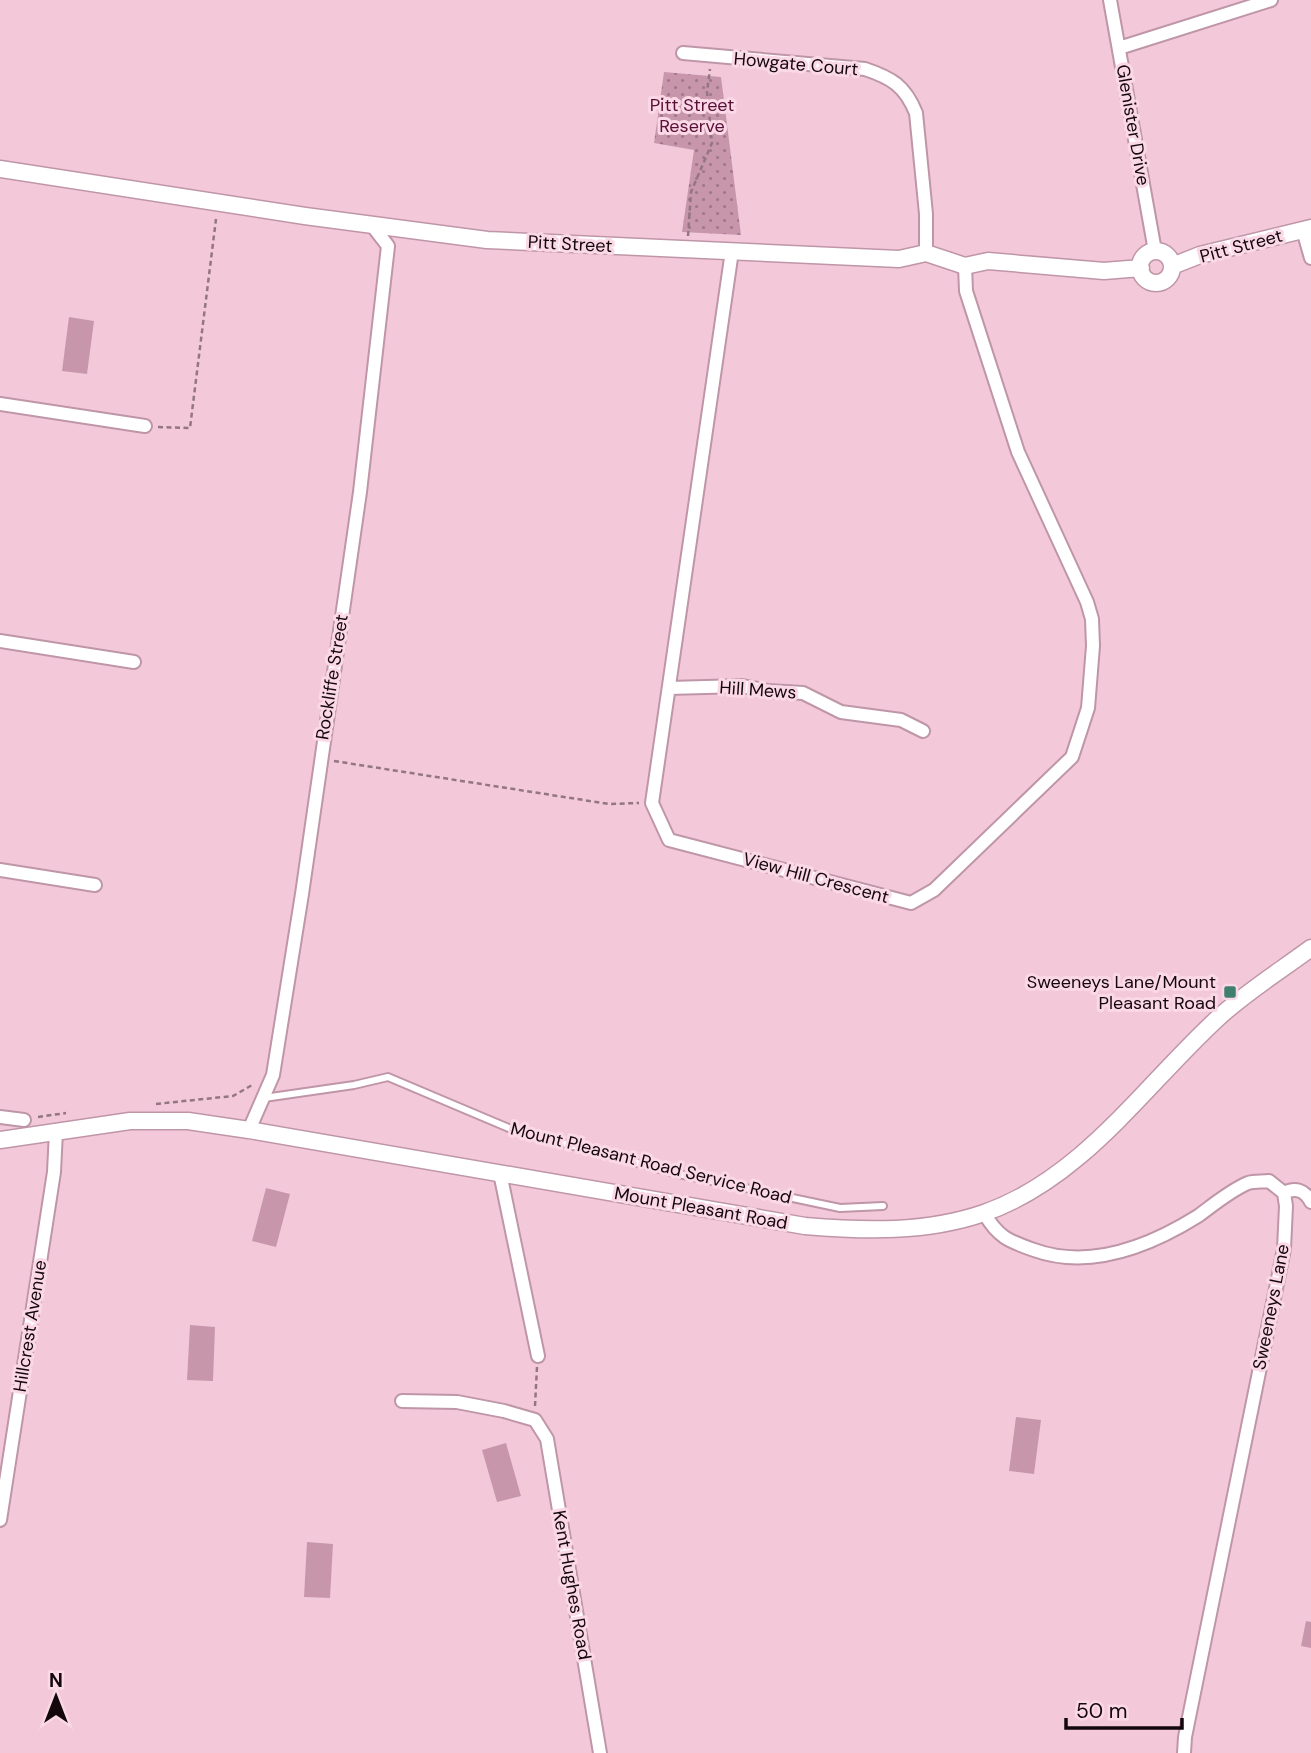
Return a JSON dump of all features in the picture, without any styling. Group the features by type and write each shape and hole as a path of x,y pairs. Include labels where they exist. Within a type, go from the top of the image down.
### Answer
{"street":[{"name":"Glenister Drive","path":"1110,0 1155,251"},
{"path":"1119,48 1272,0"},
{"name":"Howgate Court","path":"683,53 864,69 883,75 898,85 910,97 916,113 926,214 926,253"},
{"name":"Pitt Street","path":"0,169 487,240 899,259 926,253 965,266 988,261 1104,271 1141,268"},
{"name":"Rockliffe Street","path":"249,1130 273,1075 358,505 388,246 371,224"},
{"path":"1307,229 1311,258"},
{"name":"Pitt Street","path":"1172,266 1200,255 1307,229"},
{"path":"652,803 732,251"},
{"path":"1155,251 1167,255 1172,266 1168,277 1157,282 1146,279 1141,268 1144,256 1155,251"},
{"name":"View Hill Crescent","path":"652,803 669,840 911,903 934,890 1072,757 1087,708 1093,646 1092,619 1087,602 1018,452 966,291 965,266"},
{"path":"0,404 145,426"},
{"path":"0,641 134,662"},
{"name":"Hill Mews","path":"669,688 742,686 803,693 841,712 901,720 923,732"},
{"path":"0,870 95,885"},
{"name":"Mount Pleasant Road","path":"0,1140 130,1121 188,1121 805,1226 860,1230 914,1228 984,1213 1043,1184 1074,1161 1218,1018 1311,948"},
{"path":"0,1117 24,1120"},
{"name":"Hillcrest Avenue","path":"0,1520 54,1172 56,1131"},
{"path":"500,1173 538,1356"},
{"path":"984,1213 997,1234 1021,1245 1045,1254 1094,1258 1137,1247 1180,1227 1249,1182 1269,1181 1284,1193 1292,1189 1299,1190 1311,1202"},
{"name":"Sweeneys Lane","path":"1184,1753 1185,1737 1284,1249 1284,1193"},
{"path":"402,1401 457,1402 535,1420"},
{"name":"Kent Hughes Road","path":"535,1420 547,1439 600,1753"}],"lane":[{"name":"Mount Pleasant Road Service Road","path":"262,1098 354,1085 388,1077 511,1129 674,1173 840,1208 883,1206"}],"path":[{"path":"687,250 691,192 712,143 707,92 711,56"},
{"path":"145,426 190,428 219,202"},
{"path":"319,758 609,804 652,803"},
{"path":"146,1105 233,1096 273,1075"},
{"path":"24,1120 73,1112"},
{"path":"535,1420 538,1356"}],"green space":[{"name":"Pitt Street Reserve","path":"664,72 721,77 741,235 682,232 694,150 654,143"},
{"path":"69,317 94,321 87,374 62,371"},
{"path":"266,1188 290,1194 276,1247 252,1241"},
{"path":"190,1325 215,1327 213,1381 187,1380"},
{"path":"1016,1417 1041,1420 1034,1474 1009,1471"},
{"path":"506,1443 521,1496 497,1502 482,1450"},
{"path":"307,1542 333,1544 330,1598 304,1597"},
{"path":"1306,1621 1311,1622 1311,1648 1301,1646"}],"place":[{"name":"Sweeneys Lane/Mount Pleasant Road","path":"1230,992"}]}
